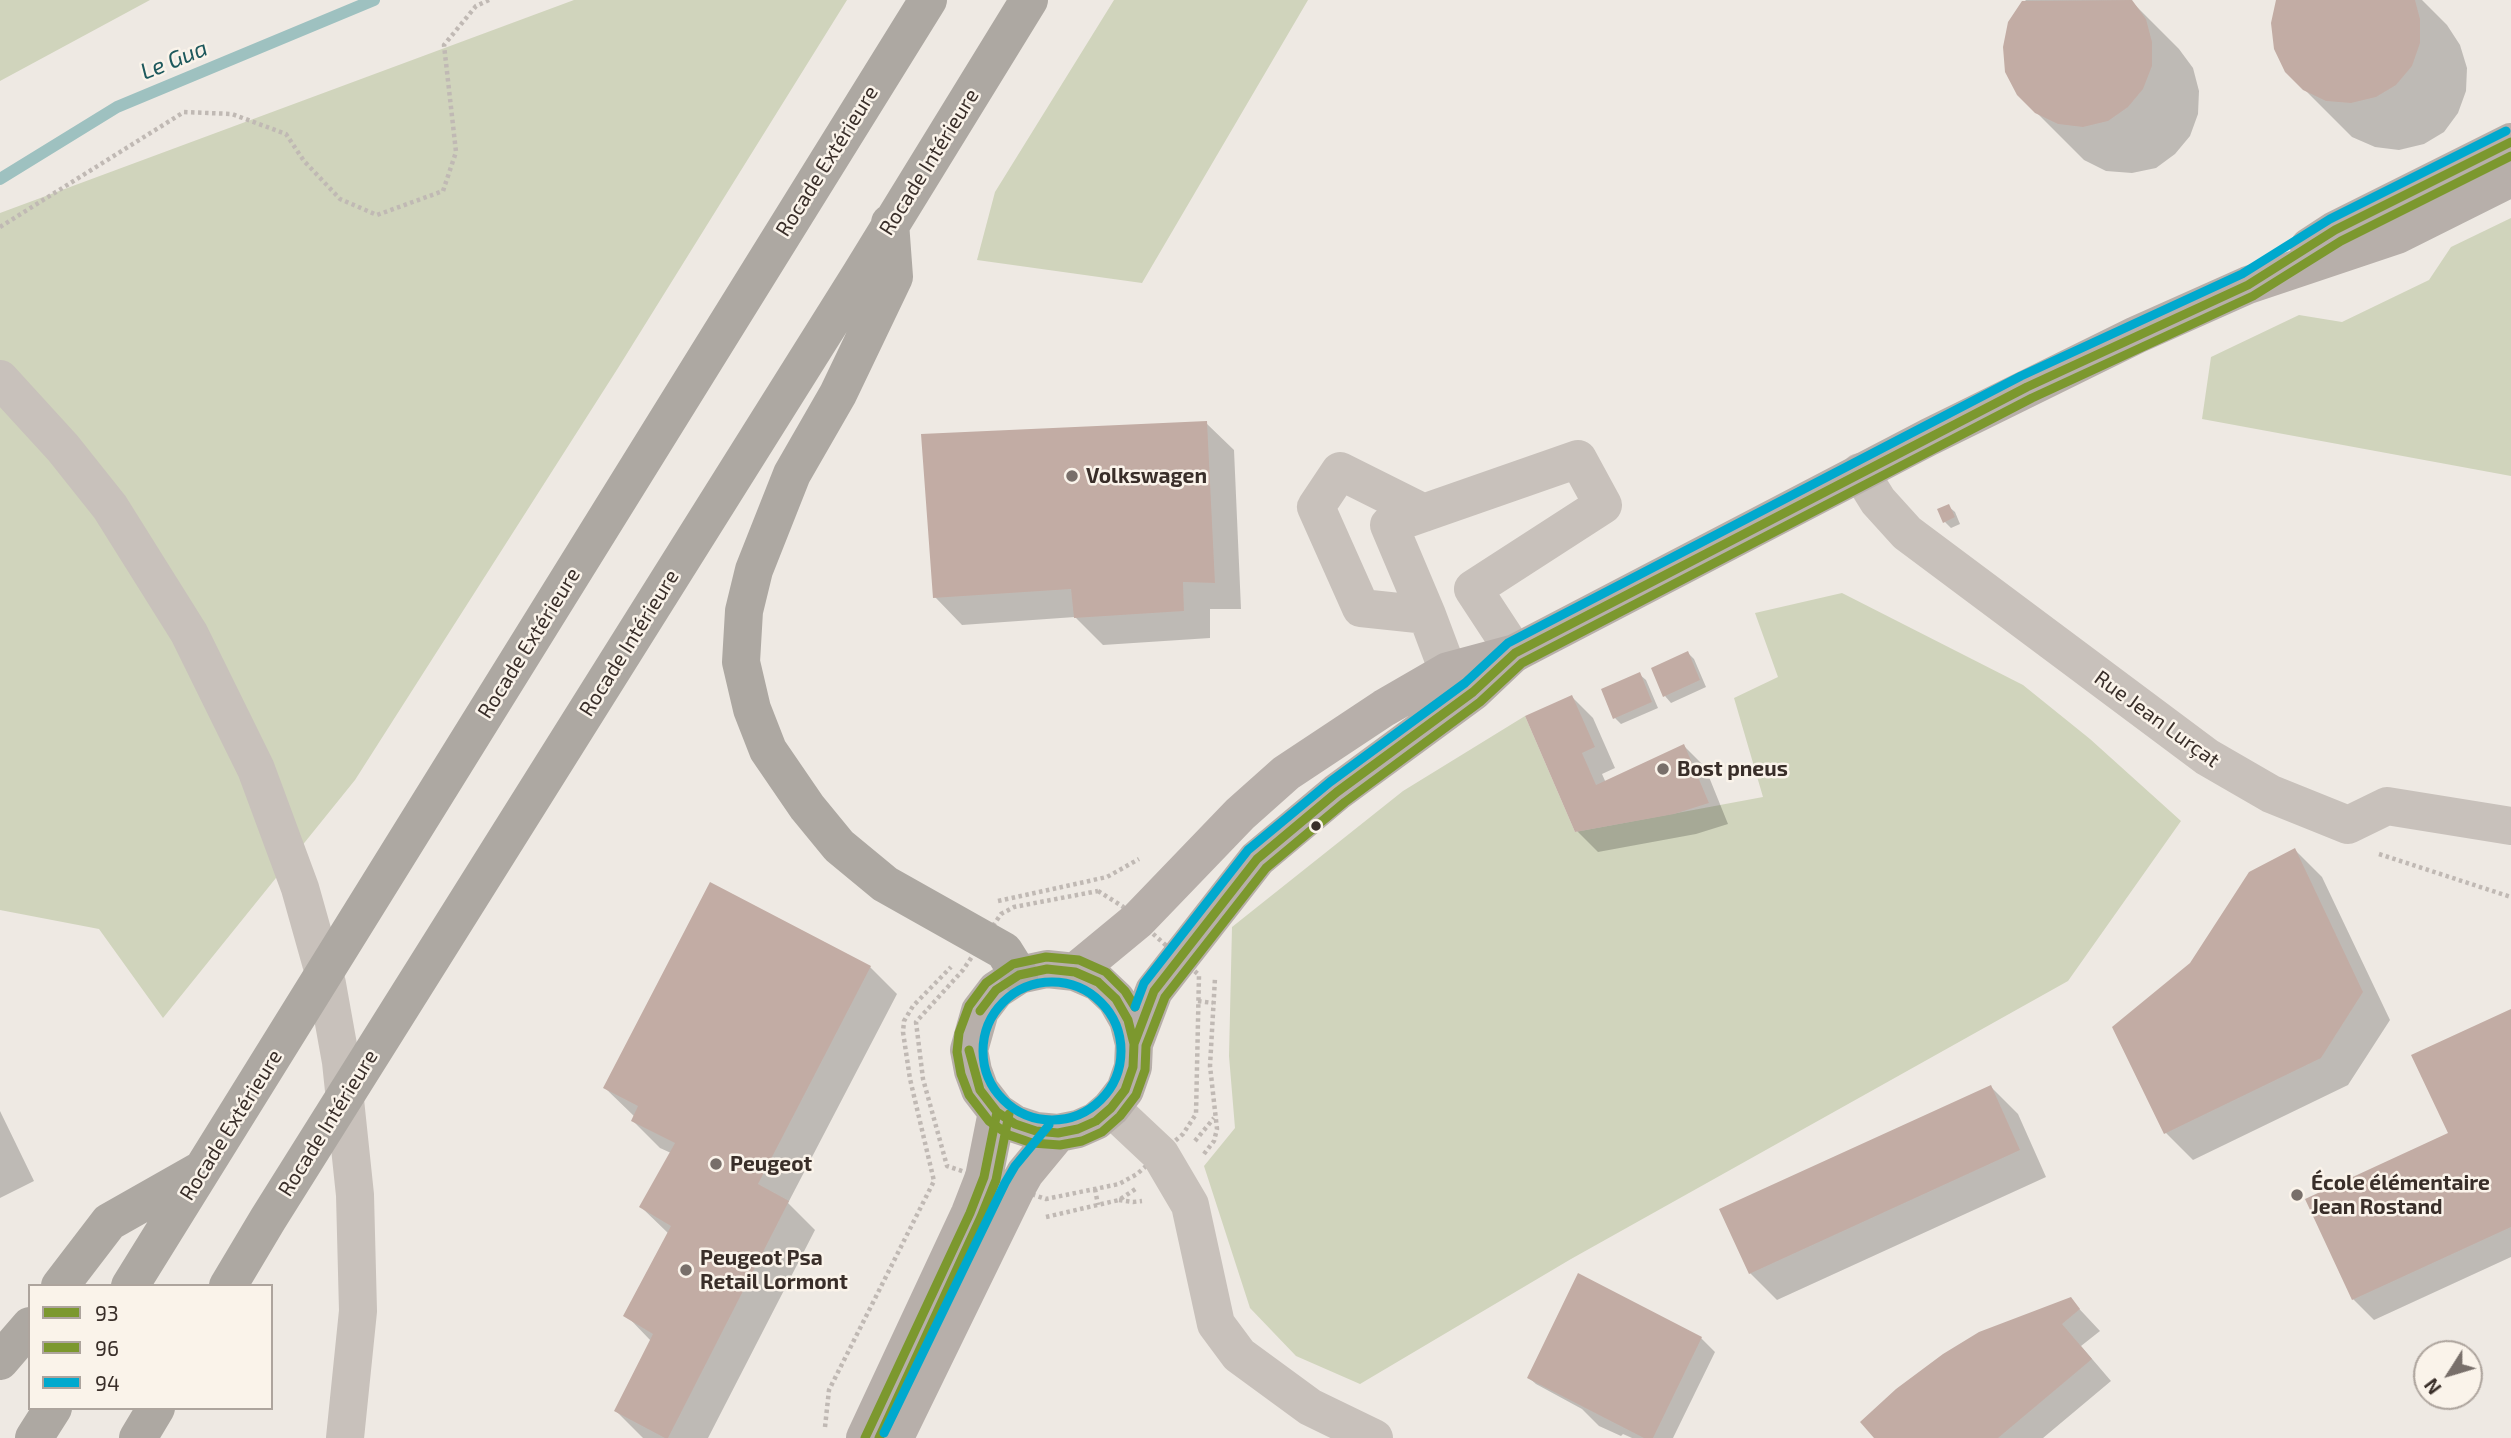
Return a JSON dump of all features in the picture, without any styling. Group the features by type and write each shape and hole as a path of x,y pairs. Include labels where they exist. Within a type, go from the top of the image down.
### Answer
{"highway":[{"name":"Rocade Extérieure","path":"131,1284 928,0"},
{"name":"Rocade Intérieure","path":"229,1284 812,350 877,276 890,223 1029,0"},
{"path":"877,276 861,346 838,394 792,474 754,570 744,611 741,662 752,709 768,750 807,807 839,846 885,884 1004,951 1019,975"},
{"path":"62,1284 109,1222 204,1168"},
{"path":"0,1361 28,1328"},
{"path":"34,1438 52,1410"},
{"path":"138,1438 155,1410"}],"main road":[{"path":"2248,285 2335,230 2511,142"},
{"path":"1075,972 1138,920 1240,814 1286,773 1373,715 1448,671 1515,653 2027,387 2248,285 2397,235 2511,178"},
{"path":"1134,1044 1154,991 1257,859 1337,792 1473,692 1515,653"},
{"path":"1047,969 1075,972 1098,982 1116,999 1128,1020 1134,1044 1133,1067 1125,1090 1111,1108 1087,1125 1058,1133 1036,1131 1015,1124 997,1112 980,1090 969,1050 980,1011 996,990 1019,975 1047,969"},
{"path":"865,1438 970,1213 984,1177 997,1112"},
{"path":"895,1438 1016,1189 1025,1173 1058,1133"}],"street":[{"path":"0,379 63,448 110,507 195,645 256,769 300,888 327,984 341,1062 355,1195 358,1311 345,1438"},
{"path":"1448,671 1389,525 1578,459 1603,505 1473,589 1515,653"},
{"path":"1424,513 1340,471 1316,508 1361,608 1427,615"},
{"name":"Rue Jean Lurçat","path":"1860,472 1878,501 1907,533 2207,757 2271,794 2348,825 2387,806 2511,826"},
{"path":"1111,1108 1160,1154 1190,1205 1216,1324 1239,1355 1310,1407 1374,1438"},
{"path":"339,1438 351,1394"}],"path":[{"path":"0,227 184,112 232,114 286,134 304,161 340,199 377,215 443,191 456,152 444,45 476,6 489,0"},
{"path":"1096,880 1098,891"},
{"path":"1179,956 1199,975 1196,1114 1183,1134"},
{"path":"1214,1117 1210,1066 1215,977"},
{"path":"1198,1001 1213,1003"},
{"path":"823,1438 829,1390 930,1189"},
{"path":"1095,1189 1098,1205"},
{"path":"1036,1219 1119,1200"}],"green space":[{"path":"0,0 150,0 0,81"},
{"path":"574,0 847,0 618,368 355,780 163,1018 99,929 0,910 0,213"},
{"path":"1114,0 1308,0 1142,283 977,260 995,192"},
{"path":"2511,218 2511,476 2202,419 2211,357 2299,315 2342,322 2429,280 2451,247"},
{"path":"1842,593 2023,685 2090,739 2181,821 2068,981 1571,1259 1360,1384 1296,1356 1250,1308 1204,1166 1235,1128 1229,1056 1232,927 1403,791 1525,716 1575,832 1763,797 1734,698 1778,677 1755,613"}],"building":[{"path":"2132,0 2146,19 2152,42 2152,66 2143,89 2128,107 2108,121 2083,127 2058,124 2035,113 2017,95 2005,72 2003,47 2008,22 2022,1"},
{"path":"2276,0 2415,0 2420,19 2420,43 2412,66 2396,85 2376,97 2351,103 2326,101 2303,90 2285,72 2274,49 2271,23"},
{"path":"1207,421 1215,583 1183,582 1184,611 1074,618 1071,589 933,598 921,434"},
{"path":"1949,504 1955,517 1943,523 1937,509"},
{"path":"1688,651 1700,680 1663,697 1651,668"},
{"path":"1640,672 1652,702 1613,719 1601,689"},
{"name":"Bost pneus","path":"1572,695 1595,747 1582,753 1596,785 1684,744 1709,803 1674,814 1575,832 1525,716"},
{"path":"2295,848 2363,992 2321,1058 2164,1134 2112,1027 2190,963 2249,872"},
{"name":"Peugeot","path":"710,882 871,966 758,1184 789,1201 668,1438 665,1438 614,1411 653,1334 623,1316 671,1226 639,1207 675,1143 631,1121 638,1106 603,1088"},
{"path":"2511,1009 2511,1227 2352,1300 2305,1199 2448,1133 2411,1055"},
{"path":"1991,1085 2020,1150 1749,1274 1719,1209"},
{"path":"1578,1273 1702,1337 1653,1438 1644,1438 1527,1378"},
{"path":"2071,1297 2080,1309 2062,1324 2092,1359 1998,1438 1874,1438 1860,1422 1896,1389 1943,1354 1979,1332"}],"waterway":[{"name":"Le Gua","path":"0,179 117,107 374,0"}],"transit line":[{"name":"94","path":"1135,1007 1144,983 1248,850 1330,782 1465,683 1508,643 2021,376 2242,274 2330,219 2506,131"},
{"name":"93","path":"1134,1044 1154,991 1257,859 1337,792 1473,692 1515,653 2027,387 2248,285 2335,230 2511,142"},
{"name":"96","path":"1135,1007 1125,991 1106,972 1079,960 1046,957 1013,964 986,983 969,1006 959,1033 957,1052 969,1095 989,1121 1009,1135 1032,1143 1060,1145 1082,1141 1102,1132 1120,1116 1136,1095 1145,1070 1146,1046 1165,997 1266,868 1345,802 1480,702 1522,663 2032,398 2253,296 2341,241 2511,156"},
{"name":"93","path":"980,1011 996,990 1019,975 1047,969 1075,972 1098,982 1116,999 1128,1020 1134,1044"},
{"name":"94","path":"1052,982 1079,987 1101,1002 1116,1024 1121,1051 1116,1078 1101,1100 1079,1115 1052,1120 1025,1115 1003,1100 988,1078 983,1051 988,1024 1003,1002 1025,987 1052,982"},
{"name":"93","path":"969,1050 980,1090 997,1112 1015,1124 1036,1131 1058,1133 1078,1129 1096,1121 1111,1108 1125,1090 1133,1067 1134,1044"},
{"name":"93","path":"865,1438 970,1213 984,1177 997,1112"},
{"name":"96","path":"879,1438 996,1180 1009,1114"},
{"name":"94","path":"884,1433 1005,1183 1015,1166 1049,1125"}],"place":[{"name":"Volkswagen","path":"1072,476"},
{"name":"Bost pneus","path":"1663,769"},
{"name":"Peugeot","path":"716,1164"},
{"name":"École élémentaire Jean Rostand","path":"2297,1195"},
{"name":"Peugeot Psa Retail Lormont","path":"686,1270"}]}
